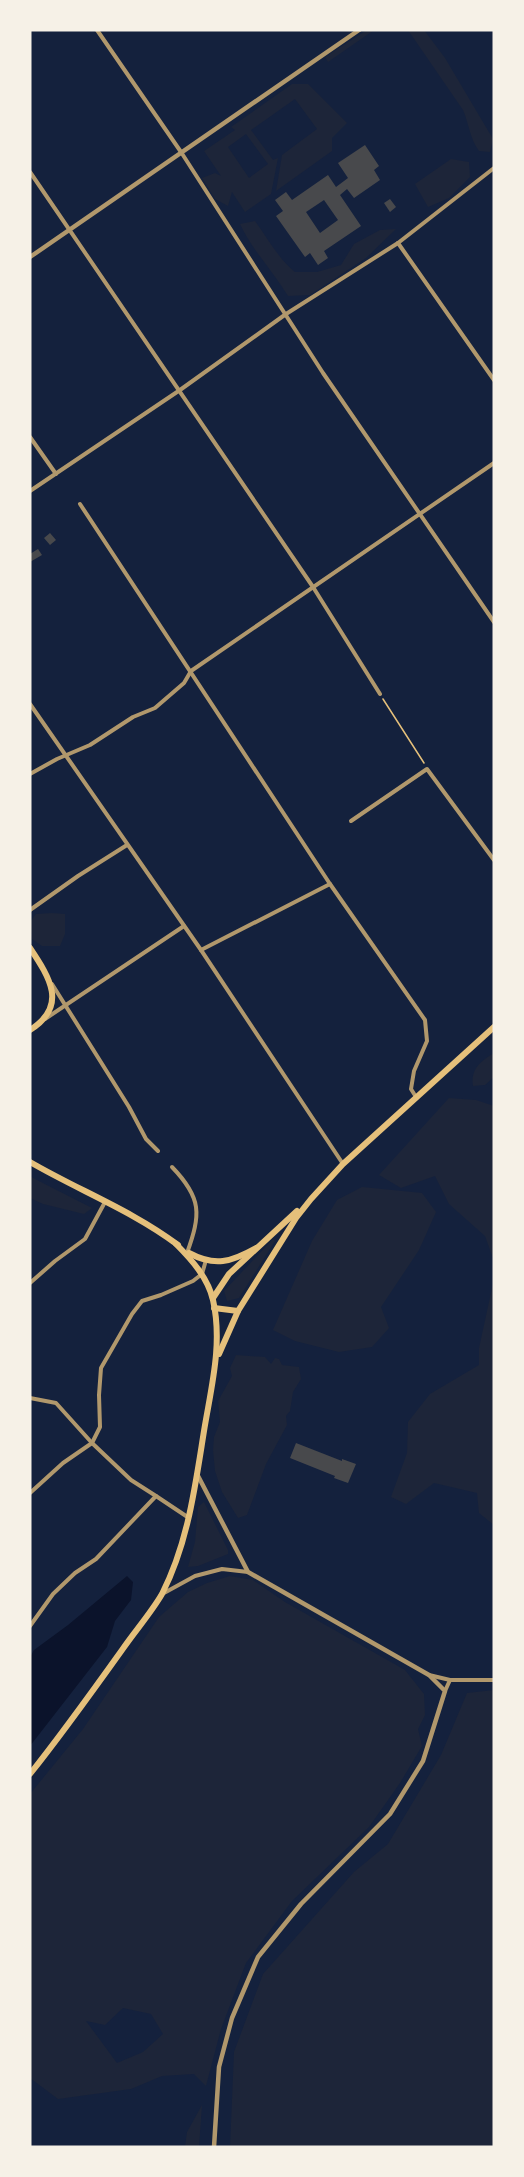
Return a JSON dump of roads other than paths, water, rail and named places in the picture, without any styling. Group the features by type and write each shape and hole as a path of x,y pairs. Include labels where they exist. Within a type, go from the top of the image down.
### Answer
{"main road":[{"path":"30,948 48,978 52,991 52,1005 43,1021 30,1030"},
{"path":"213,1375 219,1353 238,1311 296,1218 311,1199 343,1164 494,1027"},
{"path":"30,1162 155,1228 187,1253 202,1274 213,1298 217,1345 189,1518 184,1539 161,1594 68,1727 30,1774"},
{"path":"213,1298 229,1274 311,1199"},
{"path":"187,1253 206,1260 228,1261 256,1248"},
{"path":"214,1308 238,1311"}],"street":[{"path":"97,30 181,152 323,372 494,622"},
{"path":"30,258 359,30"},
{"path":"30,491 180,390 286,314 398,243 494,168"},
{"path":"30,172 313,587 380,694"},
{"path":"398,243 494,380"},
{"path":"30,437 56,474"},
{"path":"30,774 90,745 133,717 154,708 184,683 191,671 494,463"},
{"path":"80,504 330,884 425,1020 427,1041 414,1071 411,1089 417,1097"},
{"path":"30,704 201,950 343,1164"},
{"path":"351,821 427,769 494,860"},
{"path":"30,910 127,845"},
{"path":"201,950 330,884"},
{"path":"43,1021 184,926"},
{"path":"48,978 129,1107 146,1139 158,1151"},
{"path":"172,1167 184,1180 198,1208 197,1220 187,1253"},
{"path":"30,1283 85,1239 106,1201"},
{"path":"30,1493 63,1463 92,1443 100,1427 101,1368 132,1314 142,1301 193,1281 202,1274 206,1260"},
{"path":"30,1398 56,1403 92,1443 132,1480 189,1518"},
{"path":"197,1474 248,1572"},
{"path":"30,1626 53,1594 75,1573 96,1559 156,1496"},
{"path":"161,1594 195,1576 222,1569 248,1572 429,1675 445,1691"},
{"path":"429,1675 450,1680 494,1680"},
{"path":"214,2147 219,2067 232,2018 258,1957 301,1904 390,1814 423,1761 450,1680"}]}
